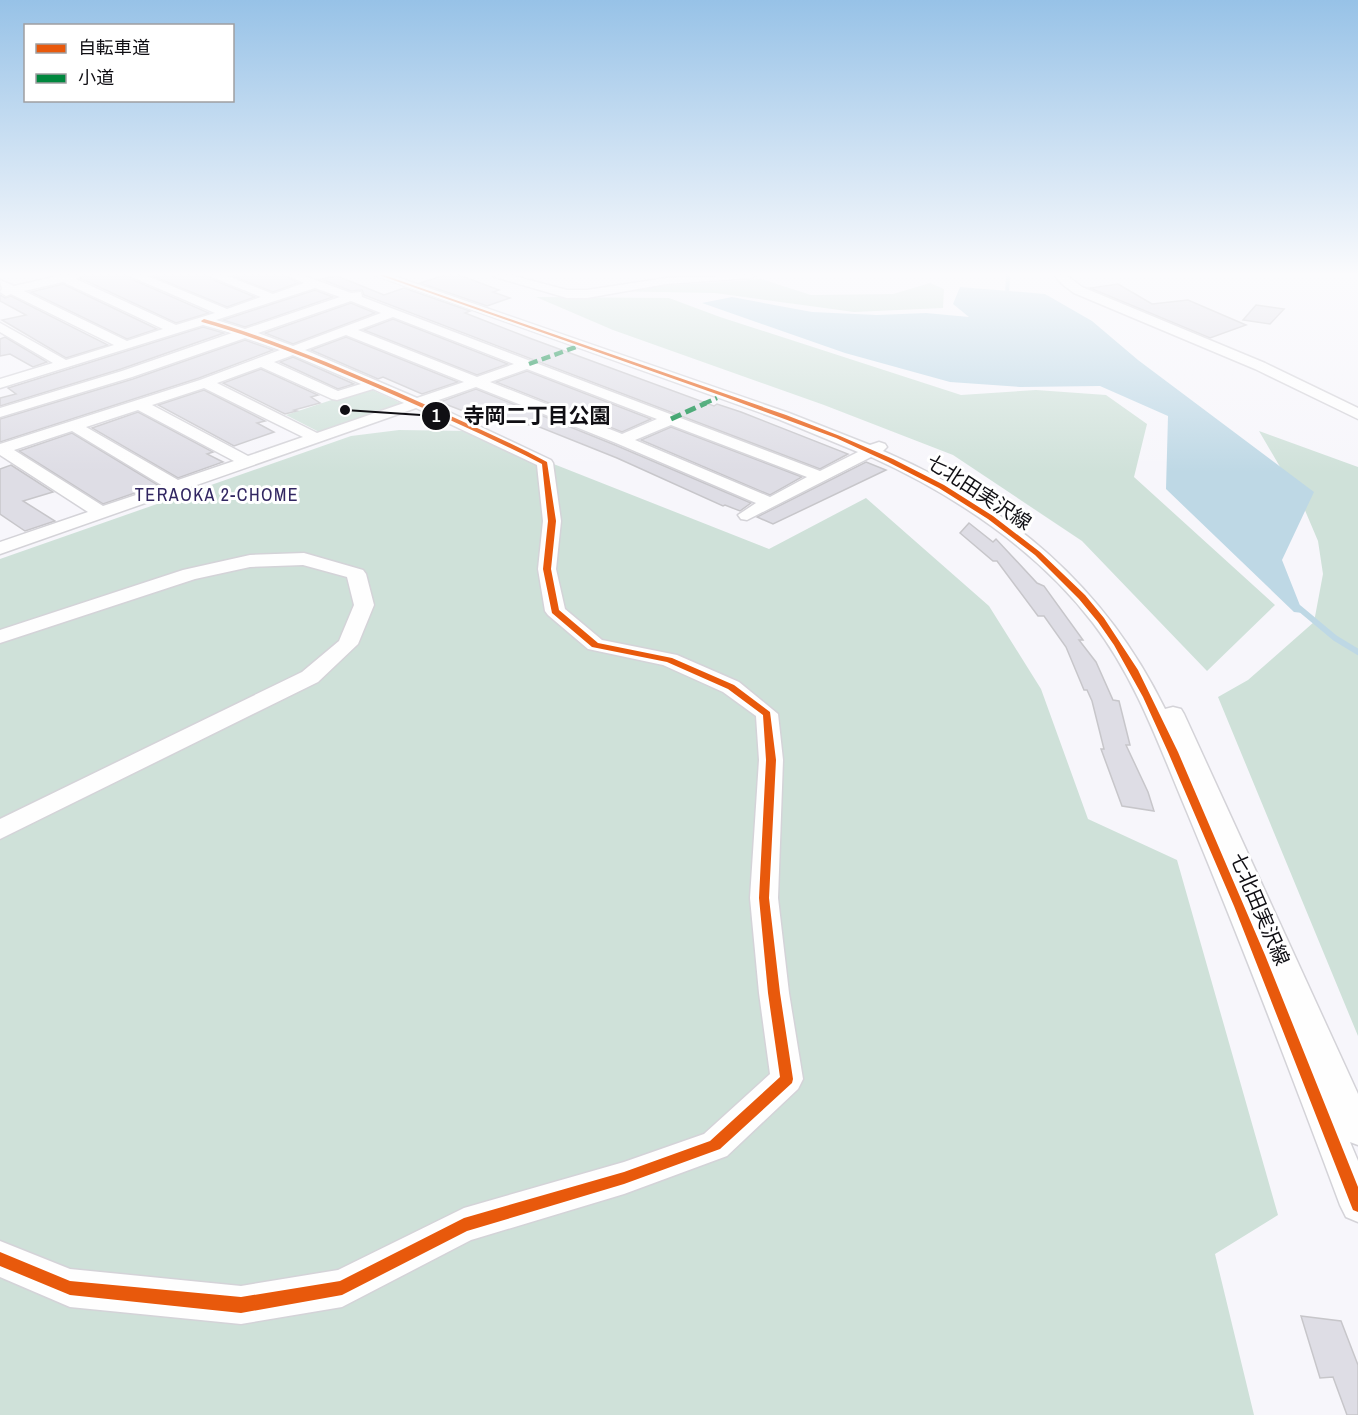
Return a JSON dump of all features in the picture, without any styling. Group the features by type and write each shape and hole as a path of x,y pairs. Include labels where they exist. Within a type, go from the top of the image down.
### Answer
{"street":[{"path":"24,341 66,365"},
{"path":"115,341 126,346"},
{"path":"1,382 66,365 141,341"},
{"path":"0,413 225,341"},
{"path":"0,1259 70,1287 241,1305 342,1288 464,1225 624,1178 715,1145 787,1079 774,993 764,898 771,760 767,714 731,687 669,660 594,645 555,611 547,569 552,521 545,464 507,443 271,341"},
{"path":"1,449 140,405 321,341"},
{"path":"373,341 621,440 770,503"},
{"path":"468,341 821,477"},
{"name":"七北田実沢線","path":"568,341 875,449 926,476 988,515 1024,542 1083,598 1130,664 1153,707 1245,915 1358,1205"},
{"path":"1200,341 1260,366 1358,414"},
{"path":"262,362 337,396 374,384"},
{"path":"0,548 420,404 529,364"},
{"path":"38,373 108,415"},
{"path":"205,383 318,439"},
{"path":"140,405 249,463"},
{"path":"621,440 671,419"},
{"path":"74,426 177,488"},
{"path":"1,449 102,513"},
{"path":"747,515 875,449 944,479 1006,516 1058,559 1106,609 1143,656 1172,711 1358,1130"},
{"path":"0,527 19,541"},
{"path":"0,638 190,574 250,561 304,559 356,574 364,605 348,644 310,677 0,830"}],"shaded area":[{"path":"644,341 794,341 961,395 1036,390 1106,395 1147,424 1134,477 1275,605 1207,671 1082,541 953,455 824,405"},
{"path":"368,388 403,404 321,433 286,415"},
{"path":"399,430 470,431 769,549 866,498 989,606 1041,689 1088,819 1177,860 1278,1215 1215,1254 1254,1415 0,1415 0,559 351,436"},
{"path":"1259,431 1358,467 1358,1036 1218,697 1248,680 1314,622 1323,574 1318,541 1304,508"}],"water":[{"path":"811,341 1116,341 1314,492 1282,560 1303,613 1294,612 1166,489 1168,416 1100,386 1020,387 950,382 845,353"}],"building":[{"path":"0,341 12,341 47,362 33,367 10,354 0,356"},
{"path":"37,341 100,341 108,345 66,358"},
{"path":"158,341 201,341 121,369 0,406 0,398 16,394 8,388"},
{"path":"242,341 273,350 199,378 0,442 0,419 133,379"},
{"path":"285,341 301,341 293,344"},
{"path":"335,341 356,341 458,382 422,394 383,377 378,379 311,350"},
{"path":"392,341 449,341 508,364 477,375"},
{"path":"485,341 538,341 714,406 717,404 741,412 848,454 820,469"},
{"path":"293,357 354,384 338,389 280,362"},
{"path":"261,369 318,395 311,397 320,403 285,414 223,383"},
{"path":"527,371 651,419 622,432 496,382"},
{"path":"476,389 751,503 740,511 723,506 617,458 532,424 529,425 488,411 476,416 440,402"},
{"path":"204,390 265,421 257,423 274,432 234,446 158,405"},
{"path":"138,412 213,452 207,454 223,462 178,478 92,428"},
{"path":"671,427 802,477 770,495 641,440"},
{"path":"72,433 158,485 103,504 19,451"},
{"path":"866,462 886,470 773,524 757,517"},
{"path":"11,465 53,492 23,501 55,521 25,531 0,514 0,469"},
{"path":"969,523 993,542 996,539 1037,583 1044,586 1083,640 1079,640 1096,662 1113,700 1119,701 1130,745 1126,745 1148,792 1154,811 1122,806 1101,749 1104,749 1092,701 1087,690 1084,690 1066,647 1044,616 1038,616 997,561 993,561 960,533"},
{"path":"1301,1316 1341,1321 1358,1365 1358,1415 1347,1415 1333,1377 1320,1378"}],"waterway":[{"path":"1299,608 1335,638 1358,652"}],"marked path":[{"path":"529,364 576,347"},
{"path":"671,419 717,398"}],"cycle path":[{"path":"0,1259 70,1288 241,1305 342,1288 464,1225 624,1178 715,1145 787,1079 774,993 764,898 771,760 767,714 731,687 669,660 595,645 555,611 547,569 552,521 545,463 471,427 325,363 267,341"},
{"path":"570,341 783,416 891,460 942,487 990,517 1037,554 1082,597 1101,620 1134,670 1173,752 1280,1005 1358,1205"}],"place":[{"name":"寺岡二丁目公園","path":"345,410"}],"district":[{"name":"TERAOKA 2-CHOME","path":"217,495"}]}
